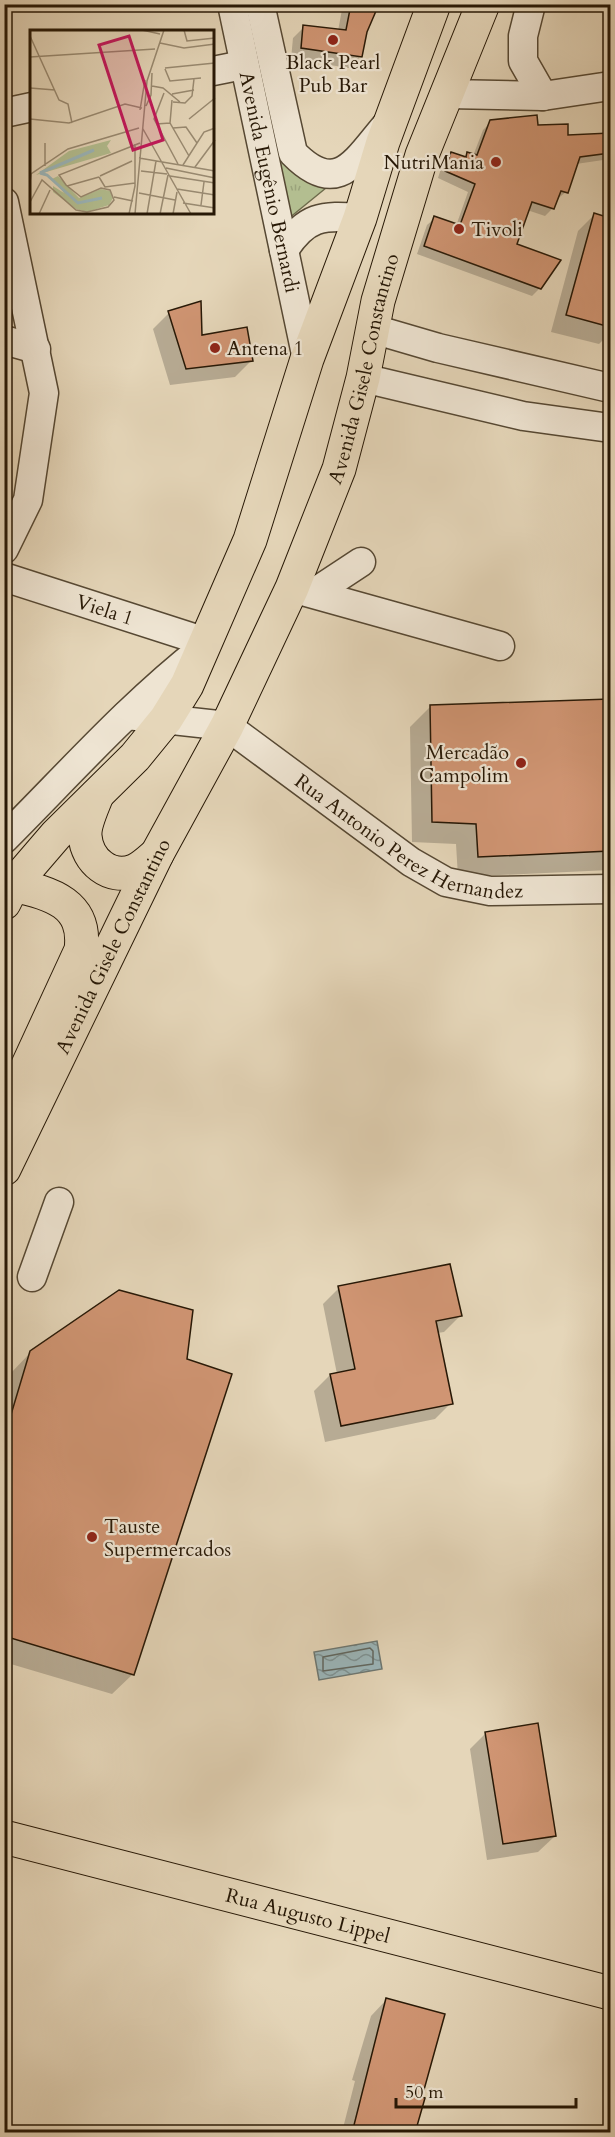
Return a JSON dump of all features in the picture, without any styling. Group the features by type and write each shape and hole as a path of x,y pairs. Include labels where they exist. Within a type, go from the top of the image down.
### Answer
{"main road":[{"path":"7,891 56,835 135,757 166,718 187,685 250,540 307,359 360,218 392,118 434,4"},
{"name":"Avenida Gisele Constantino","path":"4,1169 157,855 303,591 363,378 378,301 422,155 483,4"},
{"path":"360,218 372,228 363,305 365,320 373,329"},
{"path":"97,795 85,834 90,854 103,868 121,874 137,870 157,855"},
{"path":"4,1117 81,950 83,934 78,916 68,906 52,897 7,891"},
{"name":"Rua Augusto Lippel","path":"4,1837 610,1993"}],"street":[{"name":"Avenida Eugênio Bernardi","path":"232,4 243,65 307,359"},
{"name":"Avenida Eugênio Bernardi","path":"260,4 293,153 307,167 320,174 335,175 348,167 392,118"},
{"path":"531,4 523,36 524,62 543,96"},
{"path":"214,71 243,65"},
{"path":"448,94 543,96 610,86"},
{"path":"4,113 30,107"},
{"path":"4,202 44,393 28,500 4,549"},
{"path":"284,250 295,232 312,220 330,216 360,218"},
{"path":"373,329 438,348 610,388"},
{"path":"4,340 36,349"},
{"path":"426,393 438,348"},
{"path":"363,378 523,416 610,428"},
{"path":"555,421 567,379"},
{"path":"303,591 361,562"},
{"name":"Viela 1","path":"4,577 205,645"},
{"path":"303,591 500,646"},
{"path":"4,839 168,675 205,645"},
{"path":"127,715 227,726"},
{"name":"Rua Antonio Perez Hernandez","path":"227,726 411,862 446,882 490,891 610,889"},
{"path":"32,1276 59,1202"}],"green space":[{"path":"247,18 302,175 326,188 288,219"}],"water":[{"path":"377,1641 382,1669 319,1680 314,1652"}],"building":[{"name":"Black Pearl Pub Bar","path":"351,4 379,4 367,32 362,57 301,48 303,25 346,30"},
{"path":"537,115 538,125 568,124 568,135 610,133 610,153 580,157 568,193 561,191 554,209 532,202 517,244 561,260 541,289 424,246 434,216 460,225 475,184 445,171 451,152 466,157 467,152 477,155 490,120"},
{"path":"594,213 610,218 610,327 566,315"},
{"name":"Antena 1","path":"201,301 202,335 247,327 253,361 186,369 168,311"},
{"name":"Mercadão Campolim","path":"610,699 610,851 478,857 476,824 432,822 430,705"},
{"path":"450,1264 462,1316 436,1321 453,1404 341,1426 330,1374 355,1369 338,1286"},
{"name":"Tauste Supermercados","path":"119,1290 193,1310 187,1359 232,1374 134,1675 4,1636 4,1438 30,1351"},
{"path":"538,1723 556,1836 503,1844 485,1732"},
{"path":"386,1998 445,2014 422,2097 425,2098 415,2133 352,2133"}],"place":[{"name":"Black Pearl Pub Bar","path":"333,40"},
{"name":"NutriMania","path":"496,162"},
{"name":"Tivoli","path":"459,229"},
{"name":"Antena 1","path":"215,348"},
{"name":"Mercadão Campolim","path":"521,763"},
{"name":"Tauste Supermercados","path":"92,1537"}]}
